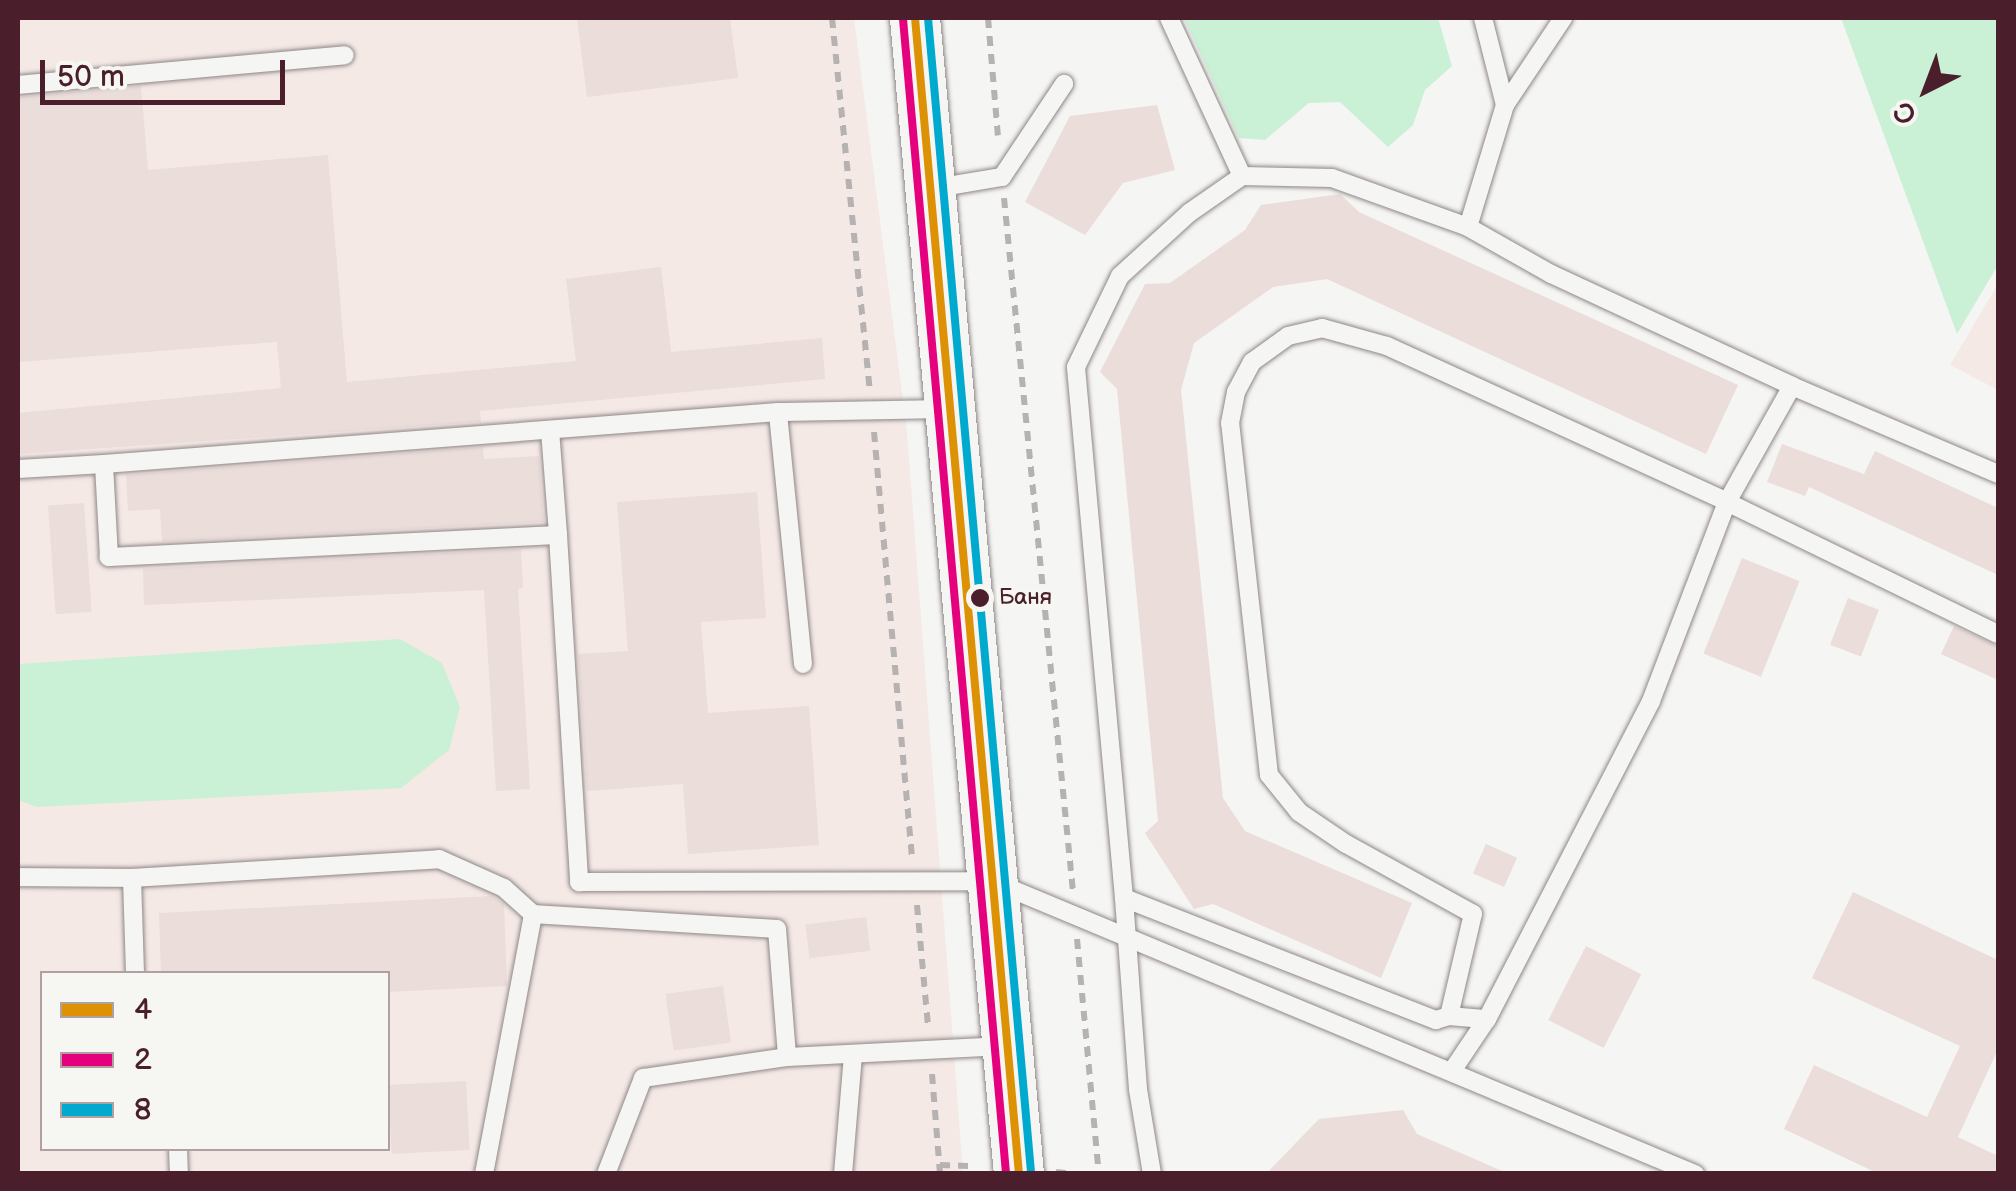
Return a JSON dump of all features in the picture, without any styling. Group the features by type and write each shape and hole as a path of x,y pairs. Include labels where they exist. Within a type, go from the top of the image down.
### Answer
{"street":[{"path":"915,18 1007,1046 996,1170"}],"lane":[{"path":"1169,18 1242,176"},
{"path":"1483,18 1505,105"},
{"path":"1468,227 1505,105 1563,18"},
{"path":"18,85 346,55"},
{"path":"930,189 1002,177 1064,84"},
{"path":"1152,1174 1138,1089 1076,367 1120,276 1190,213 1242,176 1332,178 1468,227 1551,274 1792,386 1998,474"},
{"path":"1449,1016 1473,914 1346,844 1299,812 1269,775 1230,423 1236,392 1252,362 1288,336 1322,328 1387,346 1728,502 1998,634"},
{"path":"1452,1071 1487,1019 1651,701 1728,502 1792,386"},
{"path":"18,469 778,412 873,414 950,409"},
{"path":"778,412 802,664"},
{"path":"550,430 579,882 992,882 1695,1174"},
{"path":"104,464 109,557 558,535"},
{"path":"18,876 132,878 439,858 504,888 533,914 777,930 788,1057"},
{"path":"132,878 135,971"},
{"path":"1124,898 1436,1020 1449,1016 1487,1019"},
{"path":"484,1174 533,914"},
{"path":"606,1174 643,1078 788,1057 1007,1046"},
{"path":"843,1174 853,1054"}],"path":[{"path":"832,18 873,414 940,1169 996,1170"},
{"path":"988,18 1100,1174"}],"shaded area":[{"path":"18,18 854,18 907,432 963,1173 18,1173"},
{"path":"1998,284 1998,390 1950,365"}],"green space":[{"path":"1184,18 1438,18 1452,66 1425,90 1413,125 1388,147 1340,102 1309,103 1265,140 1239,138"},
{"path":"1841,18 1998,18 1998,265 1957,334"},
{"path":"400,639 442,663 460,707 449,750 401,788 37,807 18,800 18,664"}],"building":[{"path":"577,18 730,18 738,78 587,97"},
{"path":"141,86 148,170 328,155 347,382 576,361 566,279 661,267 671,352 822,338 825,379 480,411 481,422 18,454 18,413 281,388 277,342 18,362 18,97"},
{"path":"1157,105 1175,170 1123,183 1085,235 1025,202 1070,116"},
{"path":"1340,194 1359,212 1738,385 1706,454 1327,279 1273,287 1194,343 1181,390 1223,798 1245,831 1412,903 1381,978 1213,904 1194,909 1145,833 1158,821 1117,389 1100,372 1145,284 1170,283 1245,230 1261,205"},
{"path":"1782,444 1864,474 1875,451 1998,508 1998,575 1809,487 1805,496 1767,482"},
{"path":"483,447 484,459 539,456 544,522 162,542 160,509 128,511 126,475"},
{"path":"757,492 766,618 701,622 708,713 809,706 819,845 688,854 683,784 587,791 578,654 628,651 617,502"},
{"path":"84,503 92,612 56,614 48,506"},
{"path":"521,549 523,588 518,589 530,789 496,791 484,590 144,605 143,569"},
{"path":"1742,558 1799,581 1761,677 1703,653"},
{"path":"1848,598 1879,610 1861,657 1830,645"},
{"path":"1954,626 1998,646 1998,680 1941,654"},
{"path":"1486,844 1517,858 1504,887 1473,873"},
{"path":"1853,892 1998,960 1998,1049 1958,1137 1998,1156 1998,1174 1879,1174 1784,1129 1814,1065 1927,1117 1960,1046 1812,978"},
{"path":"492,896 504,904 507,986 390,992 390,971 161,971 159,913"},
{"path":"866,917 870,951 810,958 805,924"},
{"path":"1586,946 1641,974 1604,1048 1548,1020"},
{"path":"723,986 731,1042 673,1051 666,994"},
{"path":"466,1081 470,1150 392,1154 390,1085"},
{"path":"1403,1110 1417,1134 1509,1174 1266,1174 1319,1119"}],"transit line":[{"name":"4","path":"915,18 1019,1174"},
{"name":"8","path":"928,18 1031,1173"},
{"name":"2","path":"903,19 1006,1174"}],"place":[{"name":"Баня","path":"980,598"}]}
